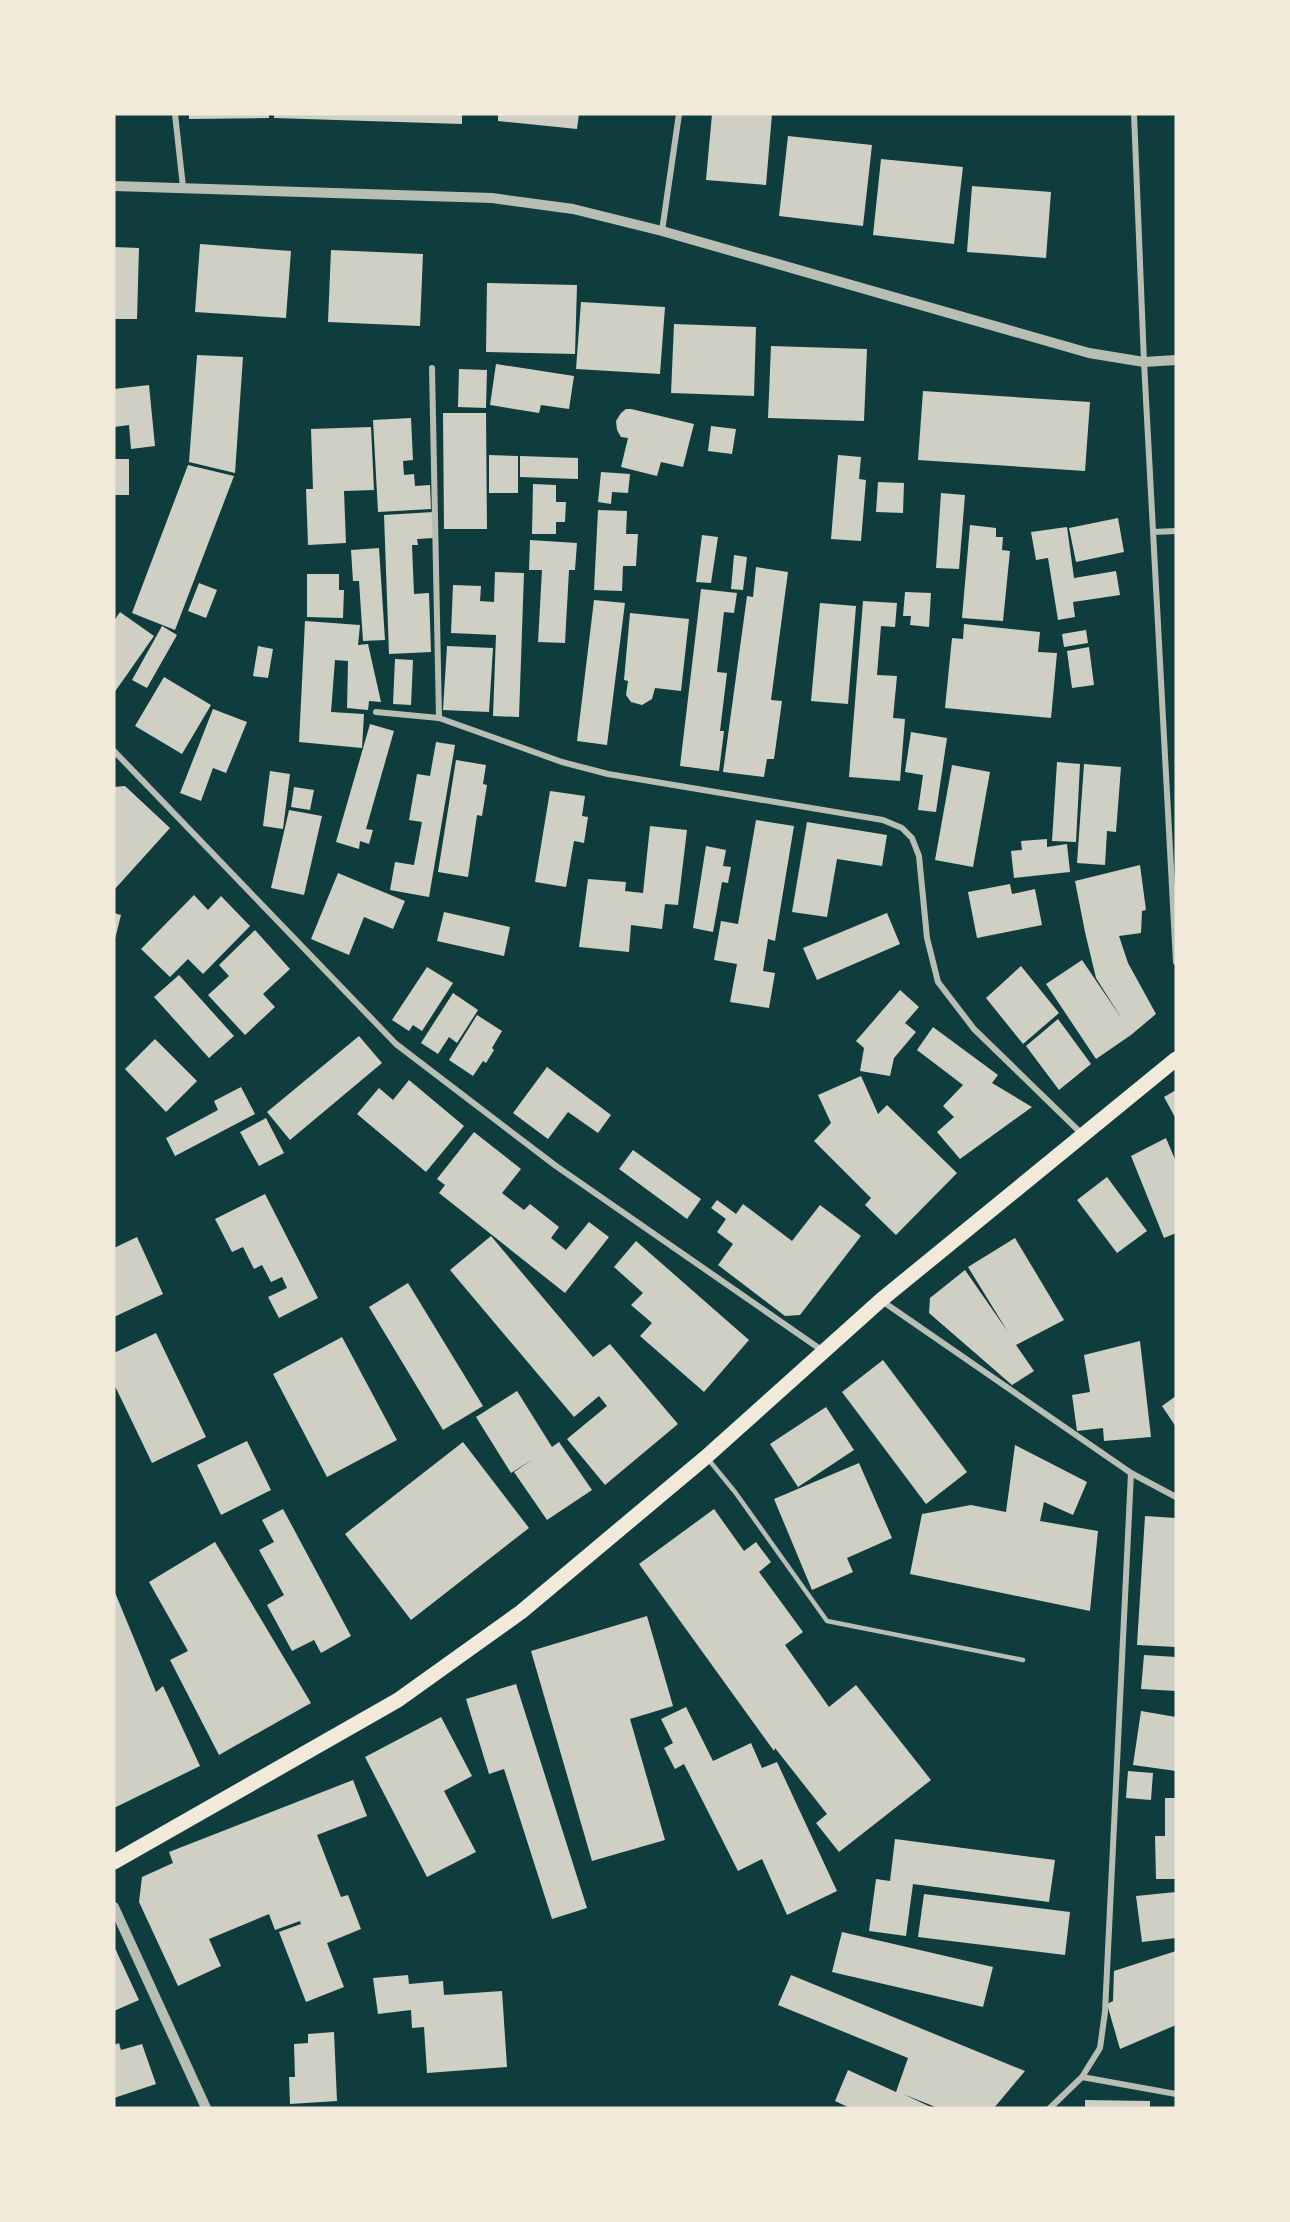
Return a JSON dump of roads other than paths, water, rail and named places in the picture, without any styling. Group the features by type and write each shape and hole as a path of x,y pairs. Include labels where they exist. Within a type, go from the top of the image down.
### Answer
{"main road":[{"path":"114,1862 398,1700 521,1612 706,1457 881,1300 1176,1059"}],"street":[{"path":"175,114 183,188"},
{"path":"662,231 679,114"},
{"path":"1134,114 1144,362 1176,962"},
{"path":"114,186 492,198 573,209 662,231 1089,353 1144,362 1176,360"},
{"path":"432,368 439,718"},
{"path":"1153,532 1176,531"},
{"path":"376,712 439,718 562,762 608,774 883,820 902,828 912,838 919,856 927,938 938,982 974,1029 1083,1136"},
{"path":"115,756 396,1044 556,1166 824,1352"},
{"path":"881,1300 1131,1473 1176,1497"},
{"path":"1050,2108 1082,2078 1100,2048 1105,2012 1131,1473"},
{"path":"114,1907 206,2108"},
{"path":"1082,2078 1176,2094"}],"lane":[{"path":"706,1457 735,1492 827,1622 1023,1660"}]}
